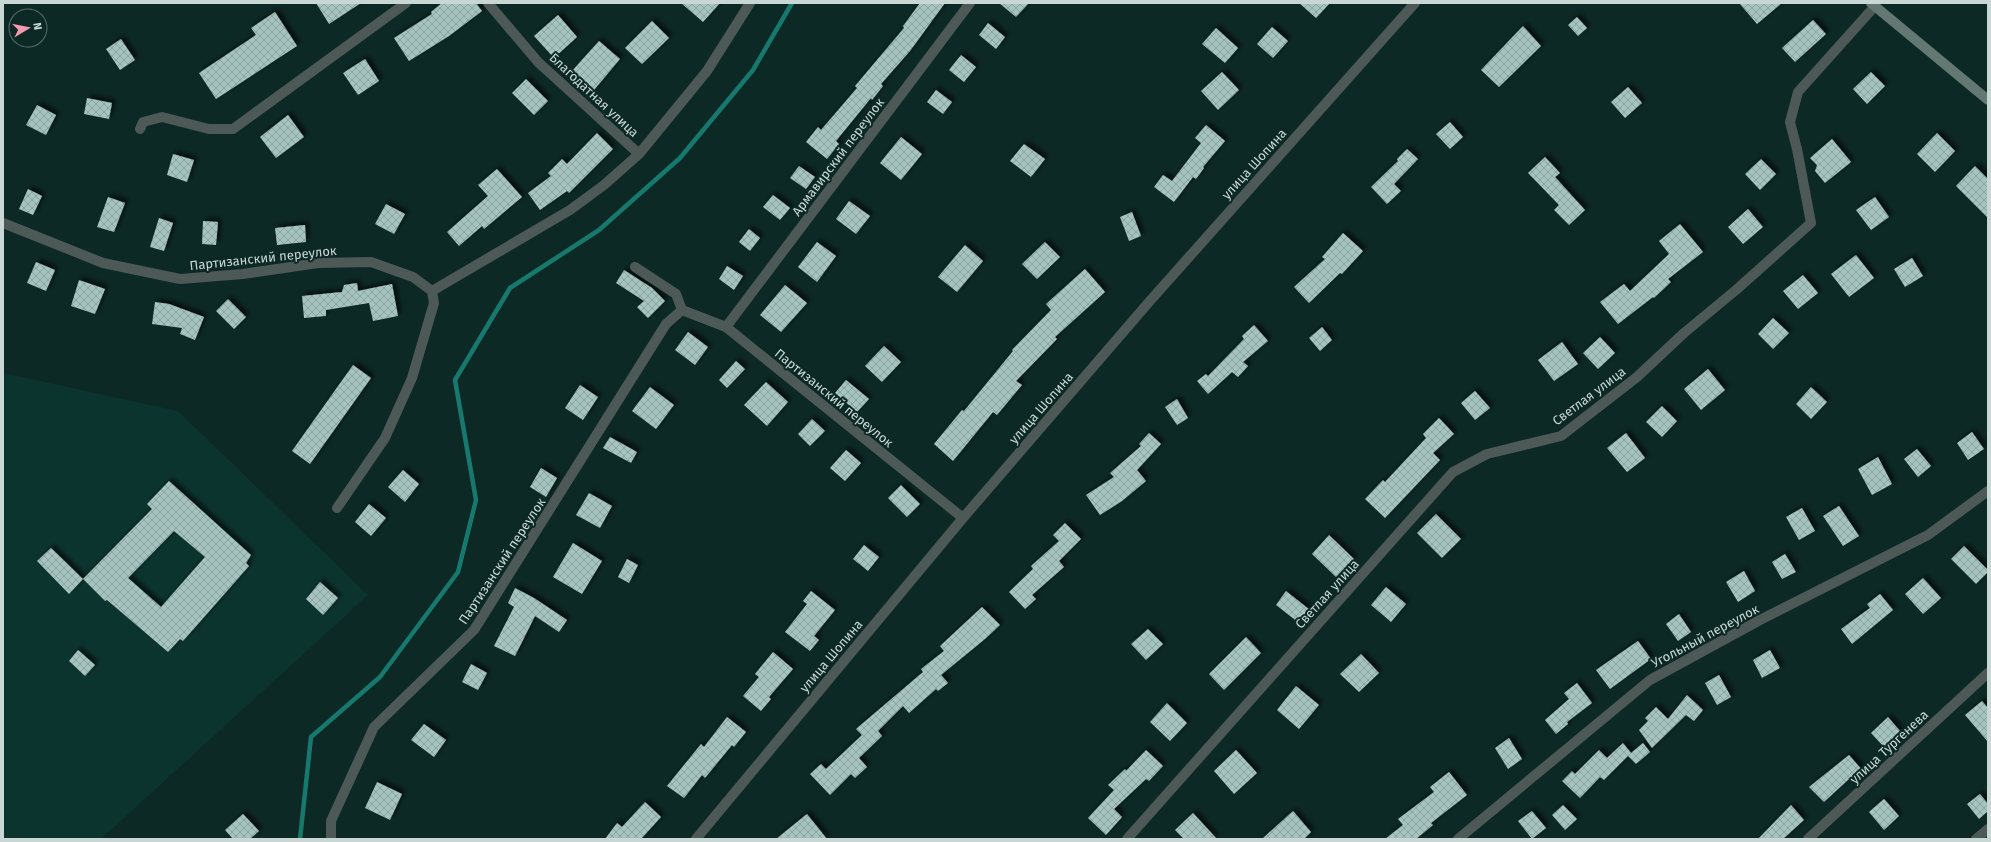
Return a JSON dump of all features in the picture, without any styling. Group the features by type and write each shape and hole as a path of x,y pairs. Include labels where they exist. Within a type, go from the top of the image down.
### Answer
{"street":[{"path":"140,129 143,122 162,117 209,129 233,129 406,3"},
{"name":"Благодатная улица","path":"488,3 538,62 639,154 707,71 750,3"},
{"name":"Армавирский переулок","path":"726,327 970,3"},
{"name":"улица Шопина","path":"696,839 963,518 1149,302 1415,3"},
{"path":"1873,5 1988,100"},
{"name":"Светлая улица","path":"1127,839 1453,472 1487,454 1561,436 1638,377 1684,333 1736,290 1811,223 1798,149 1790,122 1798,92 1873,5"},
{"path":"337,508 385,438 412,378 434,303 432,291 570,210 604,185 639,154"},
{"name":"Партизанский переулок","path":"3,223 103,264 180,279 243,274 318,264 371,262 413,277 432,291"},
{"path":"635,267 676,294 682,310"},
{"name":"Партизанский переулок","path":"331,839 331,821 374,727 474,630 666,324 682,310 726,327 963,518"},
{"name":"Угольный переулок","path":"1458,839 1650,680 1760,620 1928,535 1988,491"},
{"name":"улица Тургенева","path":"1808,839 1988,673"},
{"path":"1976,839 1988,829"}],"shaded area":[{"path":"3,373 178,411 368,595 101,839 3,839"}],"building":[{"path":"316,3 361,3 329,24"},
{"path":"442,3 476,3 482,11 449,36 409,61 394,38 432,14 431,12"},
{"path":"681,3 720,3 703,22"},
{"path":"920,3 945,3 910,51 881,84 883,86 872,100 871,98 836,141 839,144 827,159 806,142 818,127 821,130 857,88 855,86 904,28 903,26"},
{"path":"999,3 1029,3 1016,17"},
{"path":"1299,3 1330,3 1316,18"},
{"path":"1739,3 1782,3 1757,24"},
{"path":"275,12 297,46 216,99 199,73 256,35 251,28"},
{"path":"558,15 577,37 554,58 534,36"},
{"path":"1577,17 1587,28 1578,36 1568,25"},
{"path":"1813,20 1826,34 1795,62 1782,48"},
{"path":"652,21 669,38 642,64 625,48"},
{"path":"988,23 1005,37 996,49 979,35"},
{"path":"1523,26 1541,46 1499,87 1481,70"},
{"path":"1272,27 1288,41 1273,58 1257,44"},
{"path":"1216,28 1238,48 1225,63 1202,44"},
{"path":"121,39 135,60 120,70 106,49"},
{"path":"599,41 620,59 594,90 572,71"},
{"path":"961,55 976,67 964,82 949,70"},
{"path":"365,59 379,81 358,95 343,73"},
{"path":"1222,72 1239,90 1218,110 1201,91"},
{"path":"1871,72 1885,86 1867,104 1853,89"},
{"path":"526,79 548,101 534,115 512,93"},
{"path":"1628,87 1642,103 1625,118 1611,102"},
{"path":"936,90 952,102 943,114 927,102"},
{"path":"87,98 112,103 109,119 84,114"},
{"path":"37,105 56,115 46,135 26,125"},
{"path":"288,115 304,137 276,158 260,137"},
{"path":"1450,122 1463,137 1450,149 1436,134"},
{"path":"1206,125 1225,141 1203,167 1204,168 1196,179 1193,177 1174,202 1154,187 1163,175 1172,181 1201,143 1195,138"},
{"path":"597,133 613,149 569,193 567,191 540,210 528,193 551,176 548,173 562,159 567,164"},
{"path":"1937,133 1955,151 1935,172 1917,154"},
{"path":"901,137 922,154 901,180 880,163"},
{"path":"1832,139 1851,162 1825,183 1815,171 1817,165 1810,158"},
{"path":"1024,144 1045,159 1031,177 1010,161"},
{"path":"1407,149 1418,159 1394,184 1401,191 1387,204 1371,187 1398,161 1397,159"},
{"path":"173,154 194,160 187,182 167,175"},
{"path":"1545,157 1560,173 1555,177 1585,210 1569,225 1554,210 1559,205 1528,173"},
{"path":"1761,159 1776,174 1760,190 1745,174"},
{"path":"799,166 815,177 806,189 790,178"},
{"path":"1975,166 1988,179 1988,218 1956,186"},
{"path":"497,169 522,197 484,229 482,226 459,246 447,232 488,196 478,185"},
{"path":"28,189 42,196 33,215 19,209"},
{"path":"773,195 790,208 780,220 763,207"},
{"path":"108,197 125,203 114,232 97,227"},
{"path":"1875,197 1889,217 1871,230 1856,210"},
{"path":"849,201 870,216 856,234 836,219"},
{"path":"386,204 405,214 394,234 375,224"},
{"path":"1748,209 1763,227 1743,244 1728,227"},
{"path":"1132,212 1141,236 1129,241 1120,217"},
{"path":"159,218 173,223 164,251 150,247"},
{"path":"203,221 218,222 216,245 202,244"},
{"path":"1680,224 1703,252 1668,279 1671,282 1654,298 1653,297 1618,324 1600,302 1624,284 1630,291 1669,254 1659,241"},
{"path":"305,225 306,242 277,245 275,228"},
{"path":"749,229 760,238 750,251 739,242"},
{"path":"1343,233 1363,251 1342,274 1340,273 1309,303 1294,287 1325,259 1322,257"},
{"path":"817,242 836,256 817,282 798,267"},
{"path":"1045,242 1060,257 1037,279 1022,264"},
{"path":"965,245 983,261 957,292 938,277"},
{"path":"1856,255 1874,278 1849,297 1831,274"},
{"path":"1912,258 1923,276 1905,287 1894,269"},
{"path":"36,262 55,270 46,291 27,283"},
{"path":"727,266 743,276 734,290 719,279"},
{"path":"1085,269 1105,292 1055,337 1057,339 1016,381 1022,385 997,415 993,412 953,461 934,444 962,410 964,411 1013,351 1012,350 1051,310 1046,304"},
{"path":"624,270 652,288 665,301 648,318 637,307 644,301 616,283"},
{"path":"1803,275 1818,293 1798,309 1783,291"},
{"path":"79,280 105,289 95,314 71,306"},
{"path":"357,283 358,291 392,284 398,316 373,321 369,303 326,310 326,316 304,318 302,296 342,292 344,285"},
{"path":"785,285 807,303 781,332 760,315"},
{"path":"228,299 246,317 234,329 216,311"},
{"path":"155,302 169,304 204,317 195,340 180,334 182,328 152,324"},
{"path":"1773,318 1789,333 1773,349 1758,334"},
{"path":"1254,325 1268,341 1243,362 1248,366 1238,377 1232,372 1208,394 1197,381 1206,374 1208,376 1244,339 1242,336"},
{"path":"1322,327 1332,340 1320,351 1309,338"},
{"path":"688,332 708,347 695,365 675,350"},
{"path":"1600,337 1615,353 1598,369 1583,353"},
{"path":"1562,342 1578,364 1554,381 1538,360"},
{"path":"884,346 901,362 882,382 865,366"},
{"path":"736,361 745,369 727,388 719,380"},
{"path":"353,365 371,378 310,464 292,451"},
{"path":"1708,369 1725,390 1701,410 1684,389"},
{"path":"846,380 869,399 857,412 835,393"},
{"path":"766,382 788,402 767,426 744,405"},
{"path":"580,385 598,397 583,420 565,408"},
{"path":"650,387 674,405 656,429 632,411"},
{"path":"1811,387 1827,402 1811,419 1796,404"},
{"path":"1475,391 1490,408 1475,420 1461,403"},
{"path":"1177,399 1188,418 1177,425 1165,407"},
{"path":"1662,406 1677,421 1662,437 1646,422"},
{"path":"1439,418 1454,434 1433,453 1440,460 1385,518 1365,499 1383,480 1385,482 1426,438 1423,434"},
{"path":"812,419 825,431 810,446 798,434"},
{"path":"1972,432 1984,449 1968,460 1957,443"},
{"path":"1149,433 1161,444 1137,470 1146,481 1122,501 1100,515 1086,495 1114,477 1110,473 1141,446 1139,444"},
{"path":"1626,433 1645,458 1627,472 1607,448"},
{"path":"610,437 637,452 631,463 603,448"},
{"path":"1917,449 1931,466 1918,477 1904,459"},
{"path":"846,450 861,463 845,481 830,468"},
{"path":"1878,457 1892,484 1872,495 1858,469"},
{"path":"541,468 557,478 546,497 530,487"},
{"path":"403,470 419,484 405,502 388,487"},
{"path":"169,481 251,555 246,563 249,566 183,641 180,639 168,652 107,600 105,601 83,579 152,509 147,504","holes":["174,531 205,557 161,607 128,578"]},
{"path":"901,485 920,504 907,517 888,498"},
{"path":"589,493 612,506 600,528 576,515"},
{"path":"369,504 386,518 371,536 355,522"},
{"path":"1839,506 1859,536 1843,546 1823,516"},
{"path":"1802,508 1815,531 1799,540 1786,517"},
{"path":"1436,514 1461,539 1442,558 1417,533"},
{"path":"1065,523 1081,539 1059,561 1064,567 1032,595 1036,599 1025,609 1009,592 1033,569 1031,566 1059,541 1053,535"},
{"path":"1329,535 1354,559 1336,577 1312,554"},
{"path":"573,543 602,561 582,594 553,577"},
{"path":"864,545 879,557 868,571 853,559"},
{"path":"1964,546 1988,570 1988,572 1976,584 1951,559"},
{"path":"51,548 83,579 69,594 37,561"},
{"path":"1785,554 1796,572 1782,579 1772,562"},
{"path":"627,559 638,565 629,583 618,577"},
{"path":"1744,571 1755,591 1738,602 1726,582"},
{"path":"1923,578 1941,598 1923,614 1905,594"},
{"path":"320,582 338,598 323,615 306,599"},
{"path":"1386,587 1406,604 1391,622 1371,605"},
{"path":"515,588 534,598 567,620 559,632 535,616 515,656 494,646 514,607 508,603"},
{"path":"811,591 835,610 814,636 819,640 810,651 785,632 807,604 803,601"},
{"path":"1286,591 1310,610 1299,623 1276,605"},
{"path":"1880,594 1893,610 1852,644 1841,629 1870,608 1867,604"},
{"path":"982,607 1000,625 941,675 948,683 938,691 936,689 909,713 903,706 878,731 882,736 859,758 867,767 855,778 851,774 830,795 810,774 821,764 826,769 862,735 856,729 923,672 921,669 944,651 940,646"},
{"path":"1679,614 1691,632 1678,641 1666,624"},
{"path":"1148,629 1163,644 1146,660 1131,644"},
{"path":"1246,637 1261,653 1224,690 1209,674"},
{"path":"1638,641 1651,659 1610,689 1596,670"},
{"path":"78,650 95,665 85,676 69,661"},
{"path":"1770,650 1780,668 1762,678 1753,660"},
{"path":"773,652 793,669 769,697 771,699 761,711 743,696 759,677 755,674"},
{"path":"1361,654 1379,673 1359,692 1340,674"},
{"path":"471,664 487,673 478,690 462,682"},
{"path":"1719,675 1731,697 1717,705 1705,683"},
{"path":"1577,683 1592,703 1567,722 1568,724 1556,734 1545,720 1569,699 1564,693"},
{"path":"1296,686 1319,705 1299,729 1277,710"},
{"path":"1687,695 1703,710 1694,721 1686,715 1652,748 1639,730 1648,721 1645,718 1656,707 1668,719"},
{"path":"1982,701 1988,708 1988,742 1965,715"},
{"path":"1167,703 1187,723 1170,741 1150,722"},
{"path":"727,717 746,732 734,747 732,745 705,778 702,775 684,798 667,786 701,744 704,747"},
{"path":"1888,717 1900,731 1884,747 1871,733"},
{"path":"424,724 446,740 434,757 411,740"},
{"path":"1509,738 1522,759 1508,769 1495,748"},
{"path":"1623,743 1631,753 1643,743 1650,752 1636,764 1628,756 1604,780 1600,777 1580,798 1562,781 1572,771 1575,774 1599,750 1607,758"},
{"path":"1146,750 1163,766 1149,781 1146,779 1114,809 1122,817 1106,835 1088,818 1114,790 1108,785 1125,769 1126,771"},
{"path":"1236,750 1257,773 1234,794 1214,771"},
{"path":"1849,755 1863,771 1851,781 1849,779 1824,802 1809,787"},
{"path":"1449,772 1467,795 1431,823 1433,825 1416,839 1385,839 1403,825 1398,819 1434,792 1430,787"},
{"path":"377,782 402,794 390,820 365,808"},
{"path":"1980,794 1988,804 1988,811 1979,819 1967,804"},
{"path":"1884,799 1899,816 1884,830 1869,812"},
{"path":"645,802 661,817 641,839 605,839 617,823 622,827"},
{"path":"1563,805 1577,819 1565,830 1552,815"},
{"path":"1791,805 1804,820 1783,839 1758,839"},
{"path":"1293,811 1311,832 1304,839 1262,839"},
{"path":"1532,811 1546,828 1532,839 1518,821"},
{"path":"1193,813 1217,839 1184,839 1175,830"},
{"path":"243,814 259,831 250,839 233,839 225,830"},
{"path":"807,814 827,839 776,839"}],"waterway":[{"path":"300,839 311,737 380,677 458,572 476,500 455,380 510,288 599,230 680,158 753,70 792,3"}]}
